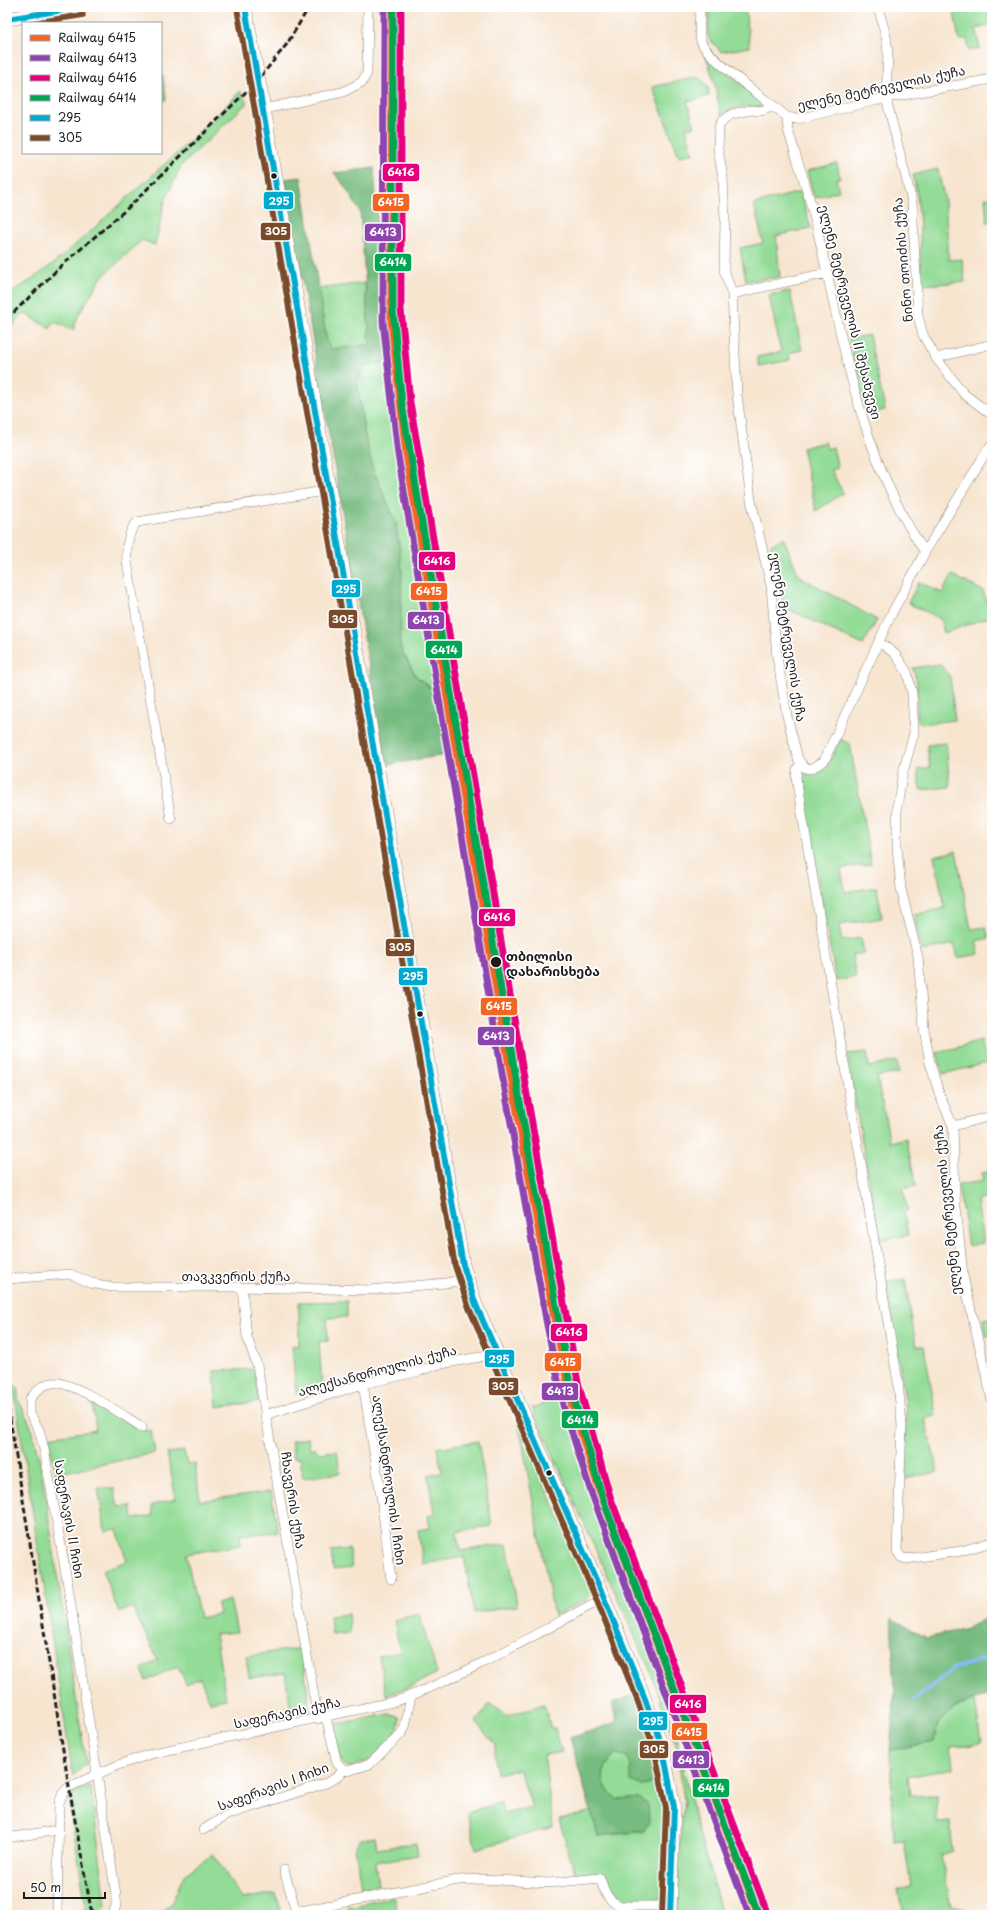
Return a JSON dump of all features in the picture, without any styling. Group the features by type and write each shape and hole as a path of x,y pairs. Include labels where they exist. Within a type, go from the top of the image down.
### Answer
{"main road":[{"path":"7,19 82,7"},
{"path":"245,7 330,490 458,1242 467,1279 476,1305 604,1598 645,1699 663,1750 674,1807 670,1910"}],"street":[{"path":"264,109 343,92 362,82 367,73 368,7"},
{"path":"700,7 700,41 704,47 730,72 774,106"},
{"name":"ნინო თოიძის ქუჩა","path":"878,7 886,36 888,53 886,98 912,202 918,316 923,335 936,358 964,394 992,415"},
{"name":"ელენე მეტრეველის ქუჩა","path":"801,763 798,760 787,716 777,657 771,586 751,500 737,395 732,294 724,270 725,219 723,178 718,149 719,128 722,121 732,114 751,110 761,111 774,106 786,117 797,119 886,98 992,79"},
{"name":"ელენე მეტრეველის II შესახვევი","path":"786,117 786,123 814,218 861,417 897,507 925,552"},
{"path":"732,294 827,272"},
{"path":"936,358 992,344"},
{"path":"992,445 925,552 892,613 824,761 811,769 805,768 801,763 797,769 796,778 898,1382 902,1425 898,1551 901,1557 906,1559 961,1551 992,1542"},
{"path":"171,819 127,561 130,532 137,522 330,490"},
{"name":"ელენე მეტრეველის ქუჩა","path":"879,642 895,654 907,672 912,693 914,733 903,772 897,807 897,847 901,889 918,957 924,1029 930,1063 940,1096 953,1126 955,1197 963,1276 992,1400"},
{"path":"953,1126 992,1116"},
{"name":"თავკვერის ქუჩა","path":"7,1279 70,1274 91,1283 112,1287 242,1287 370,1290 446,1283 467,1279"},
{"name":"ჩხავერის ქუჩა","path":"242,1287 247,1337 257,1365 322,1718"},
{"name":"ალექსანდროულის ქუჩა","path":"265,1415 363,1384 420,1371 435,1365 480,1356 496,1350"},
{"name":"საფერავის II ჩიხი","path":"98,1774 51,1483 39,1430 30,1414 30,1399 46,1384 62,1382 118,1411 142,1426"},
{"name":"ალექსანდროულის I ჩიხი","path":"363,1384 381,1496 391,1579"},
{"name":"საფერავის ქუჩა","path":"58,1830 59,1803 63,1793 69,1787 118,1765 154,1753 379,1706 411,1696 604,1598"},
{"path":"344,1770 348,1771 370,1764 401,1734 405,1727 411,1696"},
{"name":"საფერავის I ჩიხი","path":"202,1830 227,1815 326,1783 334,1779 344,1770 337,1763 322,1718"},
{"path":"98,1774 116,1895 116,1905 113,1915"},
{"path":"7,1838 58,1830 57,1915"},
{"path":"284,1870 295,1908 302,1911 458,1880 482,1879 548,1883 600,1878 606,1895 615,1904 621,1906 670,1910"}],"green space":[{"path":"709,7 745,7 750,47 721,52 708,37"},
{"path":"953,7 987,7 991,25 976,29 980,48 969,51 967,39 959,40"},
{"path":"706,56 765,103 764,107 747,106 731,109 721,115 714,81"},
{"path":"162,75 163,75 166,100 162,101"},
{"path":"697,77 703,80 709,96 687,102 695,126 686,128 693,154 679,156 652,87"},
{"path":"240,91 247,103 181,166 165,201 155,245 142,240 101,278 79,314 73,330 54,322 50,329 24,313 7,332 7,295 40,274 70,250 185,146"},
{"path":"837,163 840,178 836,179 839,191 814,198 807,171"},
{"path":"374,168 387,361 364,366 357,383 364,432 373,470 396,523 402,570 400,647 415,675 443,698 453,756 445,755 386,765 285,179 301,177 326,337 330,349 370,345 360,211 345,186 334,173"},
{"path":"938,169 945,202 949,260 962,259 965,282 921,285 918,202 913,175"},
{"path":"800,192 811,228 776,236 780,277 746,281 740,248 763,243 754,204"},
{"path":"985,198 992,198 992,222 987,222"},
{"path":"365,283 370,345 330,349 326,337 318,289"},
{"path":"790,291 802,350 789,353 790,360 759,366 757,357 781,352 769,295"},
{"path":"869,335 885,410 866,414 849,339"},
{"path":"387,361 412,524 443,698 415,675 400,647 401,632 396,523 373,470 364,432 357,383 364,366"},
{"path":"825,442 827,449 833,447 838,468 831,470 843,493 816,511 802,448"},
{"path":"783,537 799,576 877,620 863,645 784,607 771,545"},
{"path":"952,575 983,591 992,616 944,633 940,619 908,603 919,582 942,593"},
{"path":"940,664 950,677 955,720 920,724 917,717 917,682 913,668"},
{"path":"840,739 850,744 871,864 841,869 845,892 877,887 882,918 839,925 842,941 861,938 864,953 852,955 856,977 836,981 800,779 803,772 817,774 827,765"},
{"path":"946,743 950,787 920,790 918,769 930,768 927,745"},
{"path":"956,851 971,929 986,927 989,938 976,941 979,954 958,958 954,944 921,951 914,915 945,908 934,856"},
{"path":"981,1041 987,1063 943,1074 937,1053"},
{"path":"867,1052 869,1067 897,1061 899,1073 877,1077 890,1142 906,1138 916,1186 903,1189 908,1210 904,1212 908,1235 879,1240 847,1054"},
{"path":"992,1171 992,1198 977,1200 983,1243 968,1246 958,1185 983,1181 982,1173"},
{"path":"905,1279 916,1346 924,1346 936,1415 925,1419 938,1472 905,1479 906,1406 886,1281"},
{"path":"347,1301 347,1317 327,1318 328,1341 319,1342 322,1386 296,1394 292,1345 299,1346 299,1302"},
{"path":"992,1317 992,1335 986,1336 983,1319"},
{"path":"254,1369 259,1402 217,1407 214,1371"},
{"path":"13,1384 19,1389 18,1399 30,1424 41,1467 86,1764 73,1776"},
{"path":"562,1397 599,1509 639,1617 675,1731 694,1815 722,1915 677,1915 679,1847 684,1800 677,1749 649,1668 532,1408"},
{"path":"92,1401 112,1411 136,1428 146,1431 151,1430 155,1453 56,1474 48,1437 96,1430"},
{"path":"519,1425 592,1592 588,1599 554,1616"},
{"path":"308,1438 310,1449 315,1448 319,1453 337,1451 340,1473 303,1478 300,1458 294,1458 291,1441"},
{"path":"478,1441 492,1526 457,1532 460,1551 507,1544 517,1606 474,1613 464,1557 423,1564 418,1530 430,1528 428,1516 434,1514 428,1475 442,1473 437,1448"},
{"path":"184,1451 187,1464 195,1463 200,1501 271,1491 278,1532 240,1535 241,1545 186,1554 200,1618 219,1614 217,1604 230,1600 237,1632 215,1634 226,1699 210,1702 200,1678 186,1684 178,1666 146,1681 142,1669 158,1660 132,1607 119,1613 102,1570 127,1561 117,1529 105,1531 98,1488 114,1488 118,1507 131,1506 133,1519 153,1516 152,1505 176,1499 167,1453"},
{"path":"349,1549 352,1568 333,1570 331,1551"},
{"path":"348,1614 350,1633 332,1635 330,1616"},
{"path":"419,1614 437,1673 407,1688 386,1695 379,1656 400,1652 394,1620"},
{"path":"992,1615 992,1695 975,1699 955,1708 938,1723 934,1742 890,1750 895,1690 891,1618 927,1638 967,1628"},
{"path":"301,1648 311,1714 292,1717 285,1673 249,1678 246,1656"},
{"path":"637,1694 655,1752 662,1781 642,1786 631,1781 631,1766 626,1756 616,1754 606,1766 603,1777 604,1783 607,1789 618,1800 638,1798 648,1805 649,1821 644,1831 598,1836 570,1738 617,1722 612,1703"},
{"path":"975,1699 981,1743 951,1747 953,1768 908,1777 910,1796 936,1795 937,1823 950,1822 953,1851 941,1855 951,1906 965,1909 967,1915 903,1915 898,1890 911,1887 904,1841 894,1842 890,1750 934,1742 938,1723 955,1708"},
{"path":"490,1703 507,1716 544,1704 551,1728 555,1728 562,1752 544,1755 553,1827 476,1849 467,1813 501,1802 503,1814 532,1807 519,1769 496,1774 495,1745 476,1722"},
{"path":"389,1714 396,1715 400,1718 397,1732 372,1759 351,1768 342,1764 332,1725"},
{"path":"616,1754 626,1756 642,1786 662,1781 664,1801 661,1900 626,1901 620,1899 614,1894 606,1875 576,1876 559,1820 592,1811 598,1836 644,1831 618,1800 609,1793 602,1778 607,1761"},
{"path":"89,1786 91,1787 106,1905 98,1912 93,1914 87,1914 69,1801 74,1792"},
{"path":"375,1837 377,1849 416,1843 418,1855 375,1862 378,1885 361,1888 355,1847 361,1839"},
{"path":"213,1854 242,1899 276,1893 282,1915 156,1915 171,1904 184,1875"},
{"path":"394,1897 397,1915 349,1915 348,1907"}],"waterway":[{"path":"914,1700 954,1668 992,1657"}],"railway":[{"path":"7,319 59,268 130,206 258,80 287,44 309,7"},
{"path":"391,130 400,56"},
{"path":"7,1400 69,1787 92,1915"},
{"path":"627,1565 663,1633"}],"rail line":[{"name":"6413","path":"384,7 383,321 398,455 503,1079 546,1320 563,1405 590,1489 749,1915"},
{"name":"6415","path":"392,7 391,321 406,454 511,1078 554,1318 571,1403 598,1487 758,1915"},
{"name":"6414","path":"393,7 393,309 402,403 518,1090 570,1384 603,1499 759,1915"},
{"name":"6416","path":"401,7 401,309 410,402 526,1089 578,1382 610,1496 768,1915"}],"transit line":[{"name":"295","path":"7,19 82,7"},
{"name":"295","path":"245,7 463,1265 476,1305 604,1598 645,1699 663,1750 674,1807 670,1915"},
{"name":"305","path":"237,8 455,1266 469,1308 597,1601 638,1702 655,1752 666,1808 662,1915"},
{"name":"305","path":"39,22 83,15"}],"place":[{"name":"თბილისი დახარისხება","path":"496,962"}]}
